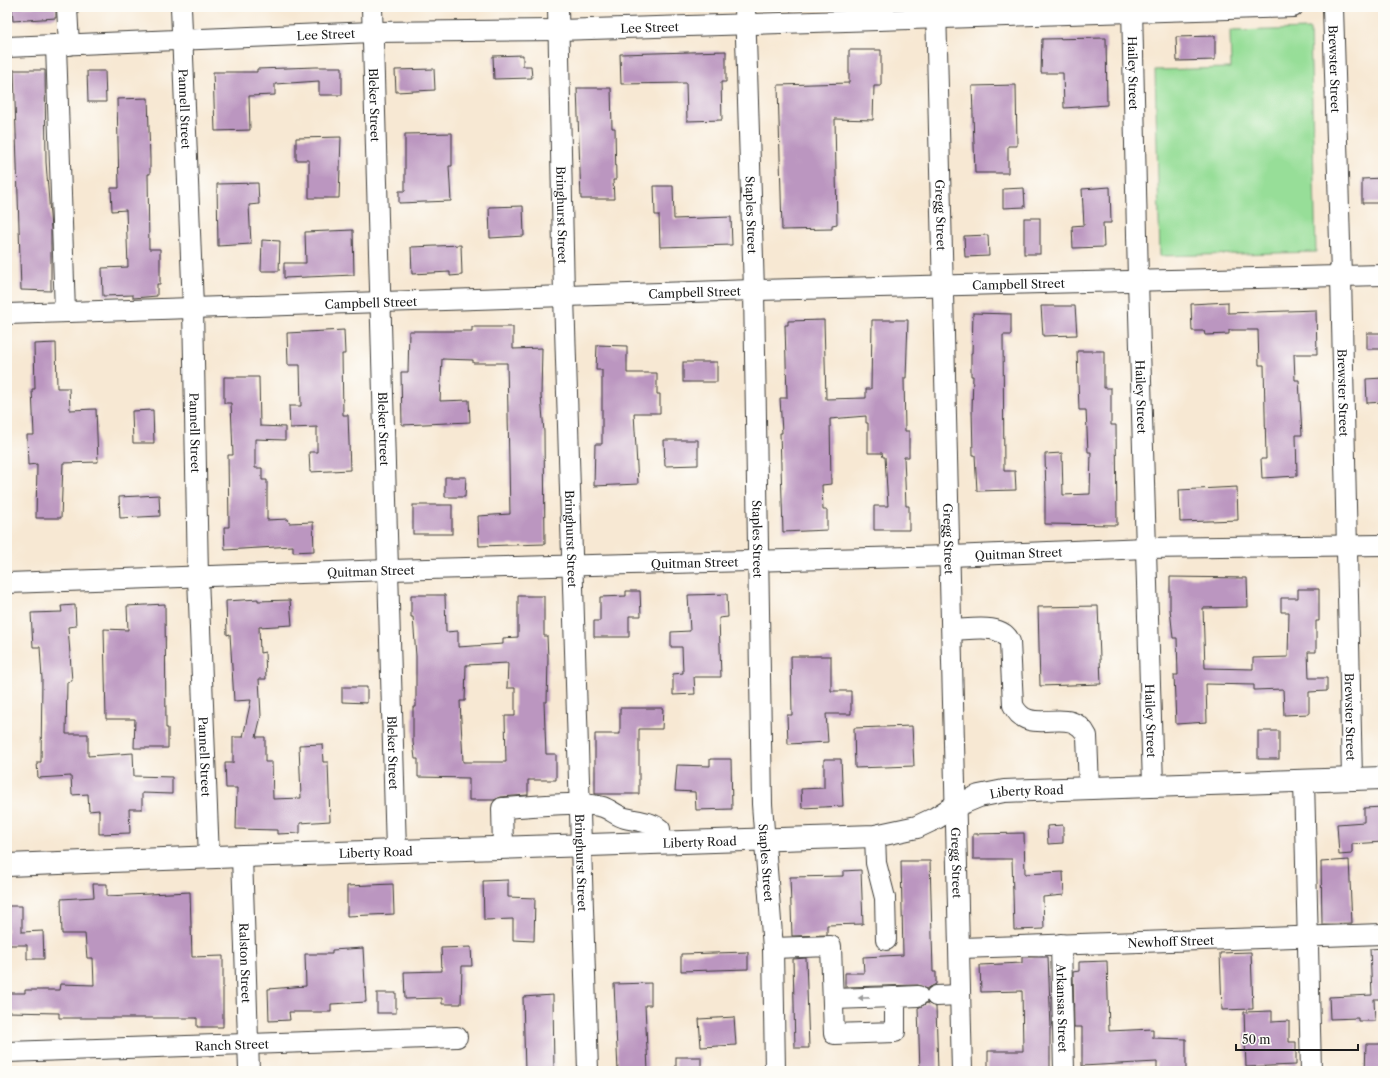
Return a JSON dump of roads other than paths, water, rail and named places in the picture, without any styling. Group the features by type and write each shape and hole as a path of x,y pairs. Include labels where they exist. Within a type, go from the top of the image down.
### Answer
{"main road":[{"name":"Liberty Road","path":"7,865 242,856 581,846 764,838 875,836 917,827 936,818 955,806 979,796 1004,791 1383,778"}],"street":[{"path":"65,312 63,45 67,7"},
{"name":"Pannell Street","path":"181,7 194,307 198,577 208,858"},
{"name":"Bleker Street","path":"372,7 396,851"},
{"name":"Bringhurst Street","path":"558,7 564,296 588,1071"},
{"name":"Lee Street","path":"7,47 373,32 559,30 746,15 1293,7"},
{"name":"Brewster Street","path":"1333,7 1341,276 1352,779"},
{"name":"Hailey Street","path":"1132,10 1138,280 1153,786"},
{"name":"Gregg Street","path":"937,13 962,1071"},
{"name":"Staples Street","path":"746,15 754,290 764,838 773,948 775,1071"},
{"name":"Campbell Street","path":"7,314 754,290 1383,275"},
{"name":"Quitman Street","path":"7,582 389,570 951,556 1146,548 1383,545"},
{"path":"952,630 994,629 1001,631 1007,636 1010,642 1013,705 1016,712 1023,718 1031,721 1068,721 1075,722 1083,728 1087,736 1089,788"},
{"path":"1304,780 1311,1071"},
{"path":"503,848 502,808 580,805 604,808 619,816 654,824 660,829 661,842"},
{"path":"875,836 876,863 885,898 886,940"},
{"name":"Ralston Street","path":"242,856 249,1071"},
{"name":"Newhoff Street","path":"960,948 1383,934"},
{"name":"Arkansas Street","path":"1061,944 1064,1071"},
{"path":"773,948 831,946 834,1034 895,1032 895,997"},
{"path":"833,999 960,996"},
{"name":"Ranch Street","path":"7,1052 457,1037"}]}
